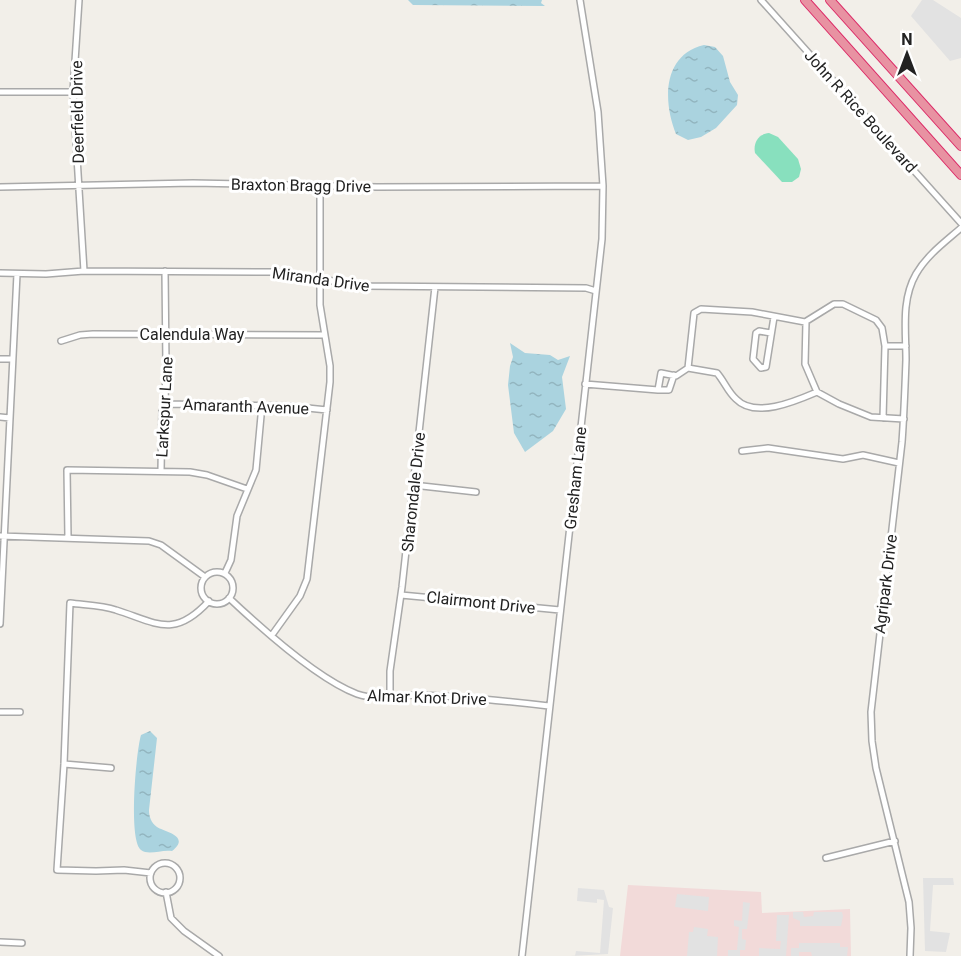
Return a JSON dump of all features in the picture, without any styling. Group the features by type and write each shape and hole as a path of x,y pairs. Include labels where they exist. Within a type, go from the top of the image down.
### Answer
{"highway":[{"path":"805,0 961,175"},
{"path":"830,0 961,146"}],"street":[{"name":"Deerfield Drive","path":"79,0 73,92 84,271"},
{"name":"Gresham Lane","path":"522,956 602,239 603,186 598,112 580,0"},
{"name":"John R Rice Boulevard","path":"761,0 961,223"},
{"path":"0,92 73,92"},
{"name":"Braxton Bragg Drive","path":"0,187 192,183 320,186 603,186"},
{"path":"272,635 300,596 307,579 327,410 330,366 320,305 320,186"},
{"name":"Agripark Drive","path":"910,956 909,902 876,768 872,741 873,681 904,418 908,292 916,274 930,255 961,228"},
{"name":"Larkspur Lane","path":"161,471 162,411 165,404 165,271"},
{"name":"Miranda Drive","path":"0,273 279,272 363,286 586,288 596,291"},
{"path":"0,624 3,476 10,418 17,274"},
{"name":"Sharondale Drive","path":"390,698 390,671 401,594 435,287"},
{"path":"688,368 694,313 697,310 731,310 806,322 834,304 843,304 876,320 882,328 885,346 883,418"},
{"path":"771,333 759,331 756,333 753,358 761,368 766,367 774,317"},
{"path":"806,322 805,364 817,392 867,415 904,418"},
{"name":"Calendula Way","path":"61,340 80,335 325,334"},
{"path":"885,346 906,346"},
{"path":"0,359 12,359"},
{"path":"658,390 661,374 674,375 688,368 713,371 719,375 736,400 746,406 773,407 788,404 817,392"},
{"path":"585,384 669,390 674,375"},
{"name":"Amaranth Avenue","path":"165,404 262,405 327,410"},
{"path":"225,573 231,560 237,516 257,463 262,405"},
{"path":"0,417 10,418"},
{"path":"742,451 768,448 843,459 863,455 899,463"},
{"path":"68,537 67,470 198,473 247,489"},
{"path":"413,485 476,492"},
{"path":"2,536 135,539 155,543 166,548 205,578"},
{"path":"215,572 225,573 233,584 229,598 218,603 209,601 202,592 205,578 215,572"},
{"name":"Clairmont Drive","path":"401,594 560,610"},
{"name":"Almar Knot Drive","path":"229,598 309,666 338,685 359,695 390,698 415,695 549,706"},
{"path":"151,873 124,870 57,870 64,765 70,603 115,609 142,621 162,626 178,624 203,608 209,601"},
{"path":"0,711 20,712"},
{"path":"64,765 111,768"},
{"path":"826,858 895,841"},
{"path":"160,864 170,864 178,870 180,875 178,886 166,892 154,888 150,880 154,867 160,864"},
{"path":"166,892 171,918 184,932 219,956"},
{"path":"0,942 22,943"}],"shaded area":[{"path":"922,0 933,0 961,18 961,58 950,61 911,16"},
{"path":"923,878 953,878 954,885 933,885 930,931 950,933 946,952 925,951"},
{"path":"628,885 761,892 762,913 850,909 851,956 620,956"},
{"path":"578,888 604,890 609,907 613,908 608,954 575,956 576,951 600,953 604,900 597,899 597,903 577,901"},
{"path":"677,894 709,897 708,911 675,907"},
{"path":"743,902 750,903 747,929 742,929 742,939 746,940 745,950 740,950 740,956 728,956 728,950 737,950 739,927 734,926 734,920 742,921"},
{"path":"793,912 803,912 804,917 813,916 814,912 842,912 843,916 841,926 800,926 800,921 793,918"},
{"path":"777,915 789,915 786,956 759,956 759,948 780,949 781,941 776,941"},
{"path":"694,927 708,929 707,936 718,937 717,956 687,956 689,932 693,932"},
{"path":"799,943 840,943 840,947 848,947 847,956 812,956 811,952 799,952 799,956 791,956 791,948 799,948"}],"green space":[{"path":"769,133 778,137 798,159 801,169 799,177 792,182 782,182 755,153 757,140"}],"water":[{"path":"408,0 542,0 541,3 545,6 413,5"},
{"path":"704,45 715,47 723,56 730,82 738,95 737,105 716,128 701,137 688,140 676,134 669,108 669,81 680,59 690,50"},
{"path":"510,343 525,353 550,355 558,360 570,356 562,377 566,409 553,431 525,452 514,433 508,385 513,357"},
{"path":"150,731 157,738 149,815 157,827 178,838 179,842 172,851 144,852 137,843 134,795 137,759 141,735"}]}
